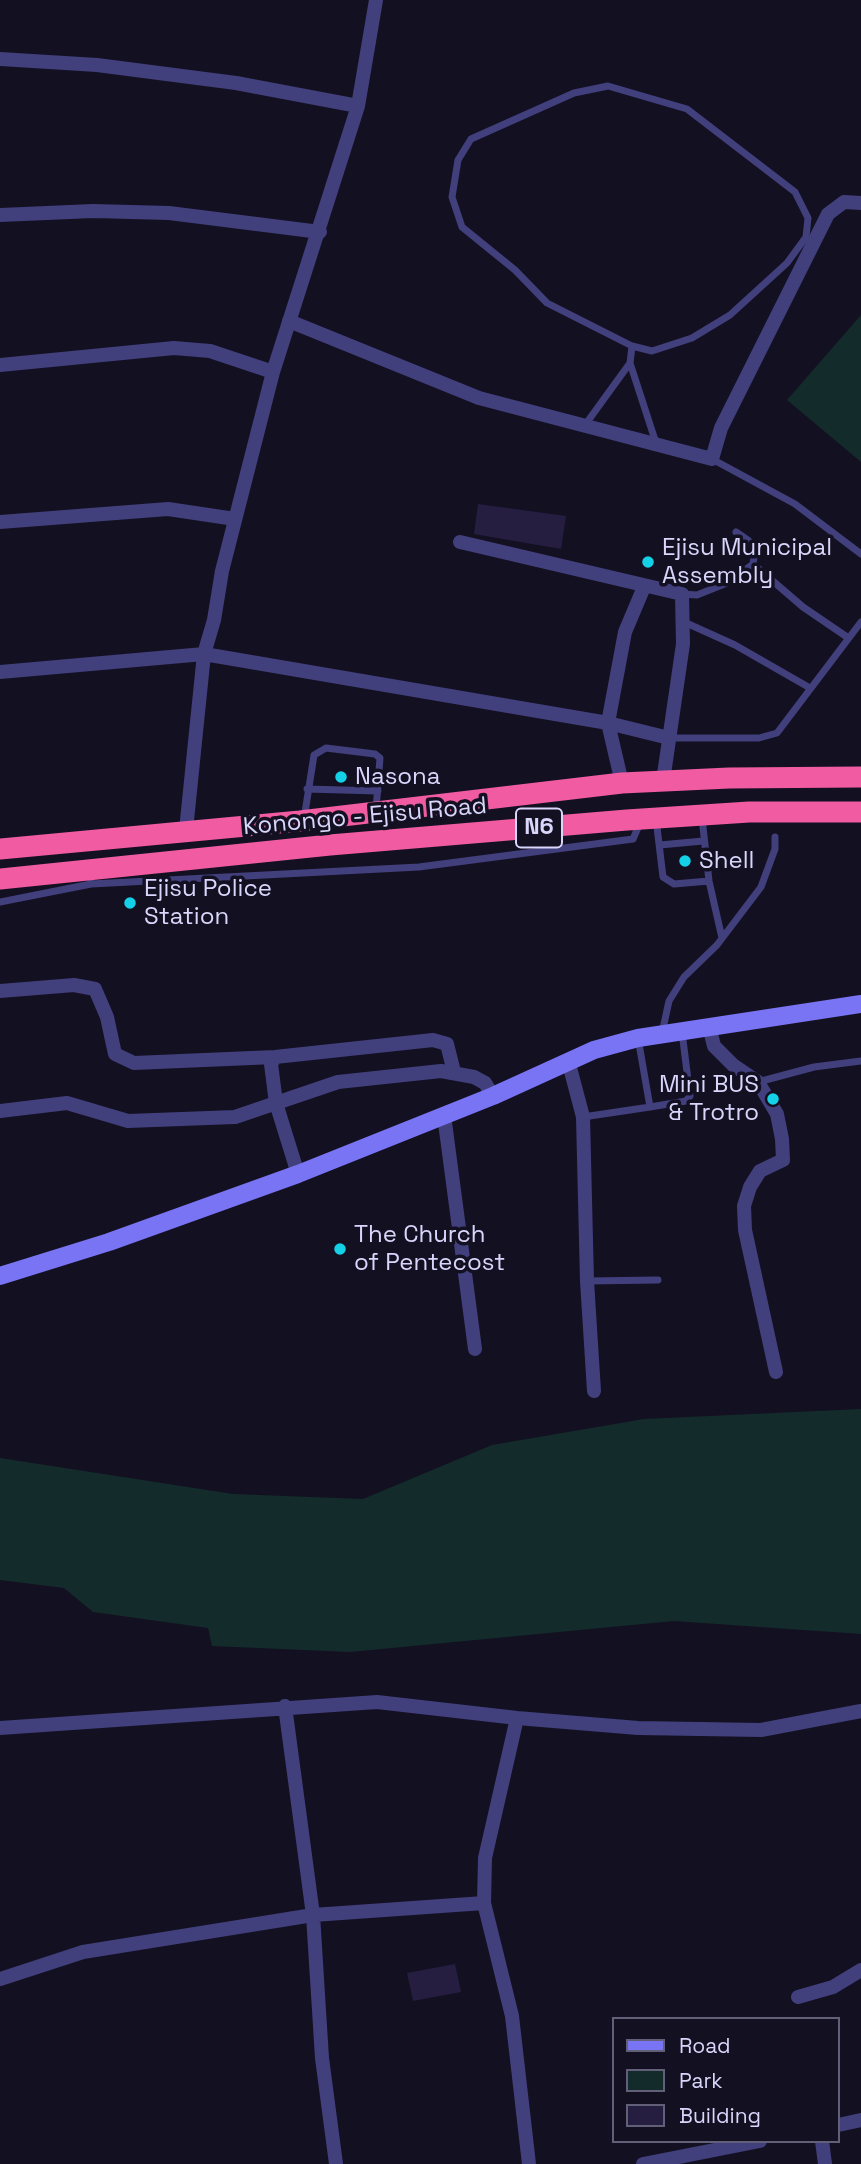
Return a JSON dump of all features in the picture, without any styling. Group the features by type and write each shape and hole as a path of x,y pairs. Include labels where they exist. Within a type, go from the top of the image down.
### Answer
{"highway":[{"name":"Konongo - Ejisu Road","path":"0,849 304,820 377,801 622,783 729,778 861,777"},
{"name":"Konongo - Ejisu Road","path":"0,879 90,877 330,845 649,819 749,812 861,812"}],"main road":[{"path":"0,1276 109,1242 298,1174 493,1096 568,1060 638,1038 861,1004"}],"street":[{"path":"186,830 204,654 273,372 320,232 358,106 376,0"},
{"path":"0,59 97,65 236,83 358,106"},
{"path":"289,321 479,398 585,425 657,447 712,459 721,428 828,214 844,202 861,203"},
{"path":"0,215 93,211 169,213 320,232"},
{"path":"0,365 174,348 210,351 273,372"},
{"path":"0,522 167,509 236,519"},
{"path":"460,542 682,594 684,622 663,781"},
{"path":"622,783 608,723 625,632 644,587"},
{"path":"0,672 204,654 608,723 669,738"},
{"path":"0,990 74,985 95,989 107,1017 115,1054 134,1063 275,1057 441,1040 450,1051 454,1072"},
{"path":"709,1026 714,1046 733,1065 758,1082 777,1114 783,1160 760,1171 750,1187 744,1206 744,1230 776,1372"},
{"path":"275,1057 271,1063 276,1103 298,1174"},
{"path":"568,1060 583,1117 587,1281 594,1391"},
{"path":"0,1111 67,1103 110,1118 147,1121 235,1117 338,1082 454,1072 485,1083 493,1096"},
{"path":"444,1115 475,1349"},
{"path":"0,1728 285,1706 377,1702 638,1728 761,1730 861,1711"},
{"path":"285,1706 313,1915 322,2058 337,2164"},
{"path":"517,1718 485,1858 484,1903 512,2016 529,2164"},
{"path":"0,1979 83,1952 313,1915 484,1903"},
{"path":"799,1997 833,1987 861,1970"},
{"path":"840,2125 861,2120"},
{"path":"643,2164 750,2143"},
{"path":"822,2143 825,2164"}],"lane":[{"path":"608,86 687,109 795,192 808,218 806,237 787,263 730,316 692,338 652,351 632,346 547,303 515,270 462,227 453,197 458,160 471,139 574,93 608,86"},
{"path":"632,346 630,363 657,447"},
{"path":"585,425 630,363"},
{"path":"712,459 794,504 861,554"},
{"path":"682,594 697,595 727,583 752,564 755,551 749,541 736,532"},
{"path":"752,564 803,607 847,637"},
{"path":"684,622 735,645 810,688"},
{"path":"669,738 759,738 777,733 847,637 861,622"},
{"path":"304,820 307,789 314,755 326,748 375,754 380,758 377,801 307,789"},
{"path":"702,816 709,881 722,938"},
{"path":"0,902 90,877 457,863 633,839 649,819 660,845 663,877 674,884 709,881"},
{"path":"662,1034 670,1001 684,977 722,938 761,887 775,849 775,838"},
{"path":"660,845 703,841"},
{"path":"583,1117 686,1101 690,1096 682,1032"},
{"path":"638,1038 650,1107"},
{"path":"758,1082 814,1067 861,1061"},
{"path":"587,1281 658,1280"}],"green space":[{"path":"861,315 861,462 787,400"},
{"path":"861,1409 861,1634 674,1621 350,1652 212,1646 208,1628 93,1612 64,1588 0,1580 0,1458 233,1494 363,1499 492,1445 644,1419"}],"building":[{"path":"478,504 566,516 561,549 474,534"},
{"path":"455,1964 461,1992 413,2001 407,1973"}],"place":[{"name":"Ejisu Municipal Assembly","path":"648,562"},
{"name":"Nasona","path":"341,777"},
{"name":"Shell","path":"685,861"},
{"name":"Ejisu Police Station","path":"130,903"},
{"name":"Mini BUS & Trotro","path":"773,1099"},
{"name":"The Church of Pentecost","path":"340,1249"}]}
